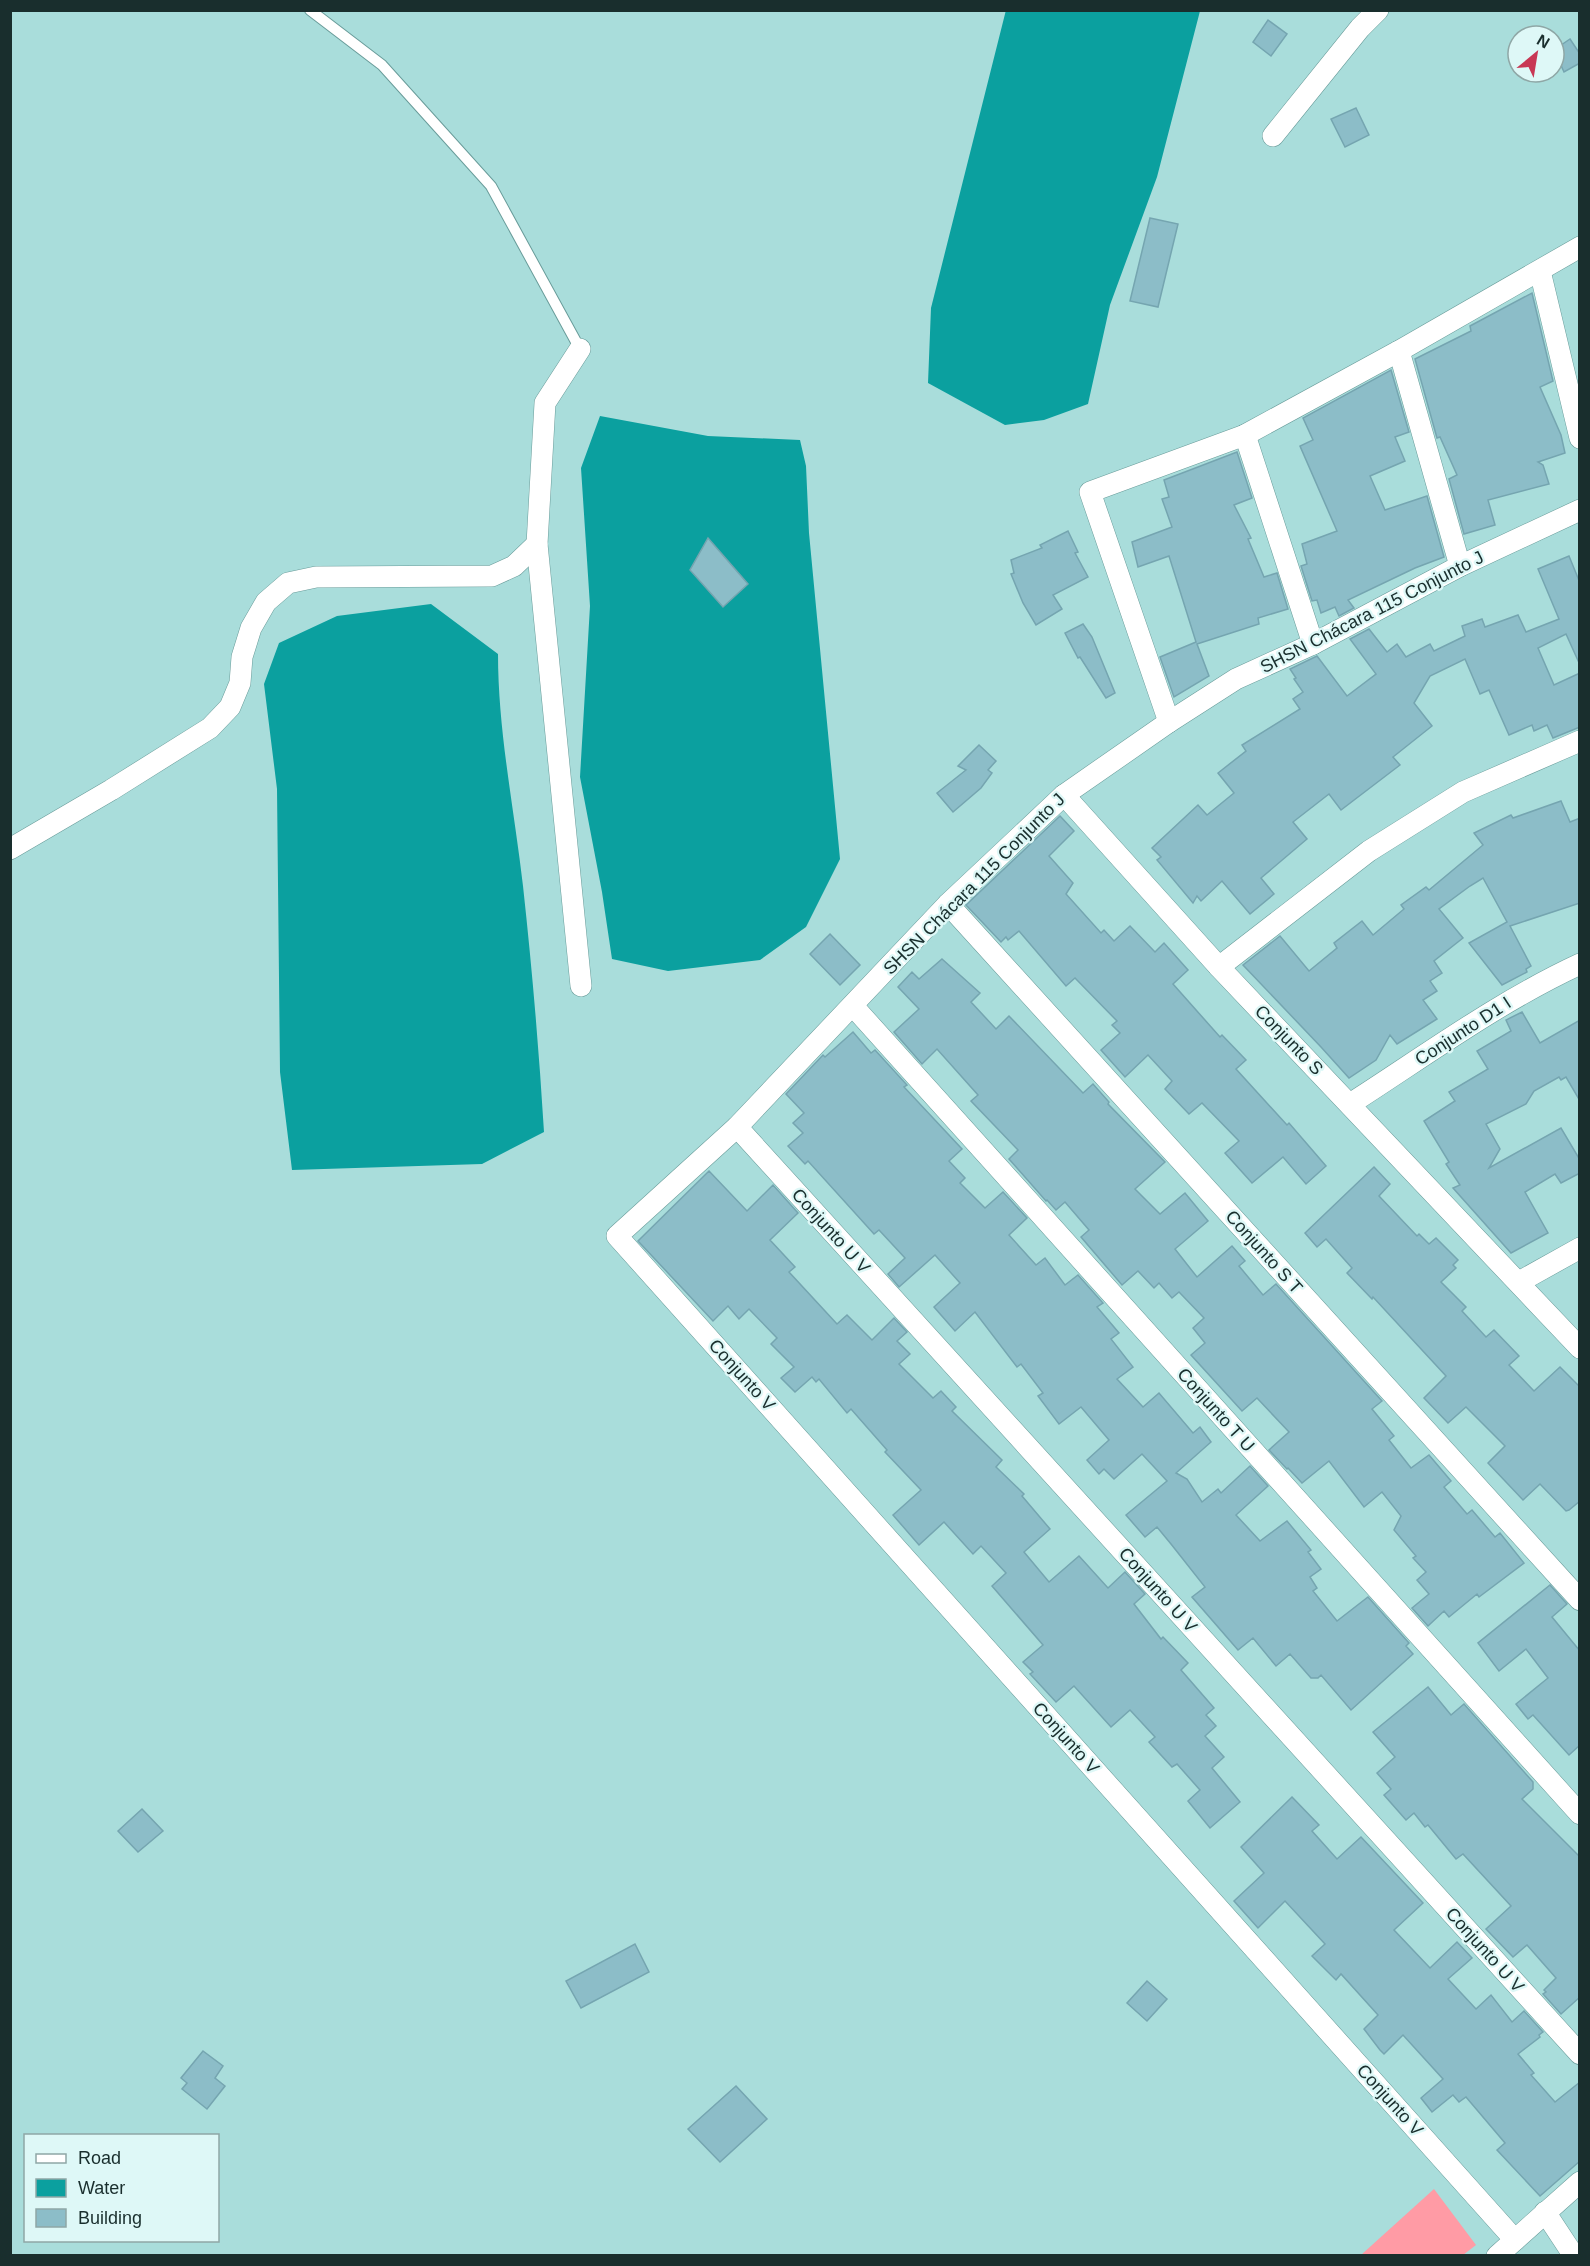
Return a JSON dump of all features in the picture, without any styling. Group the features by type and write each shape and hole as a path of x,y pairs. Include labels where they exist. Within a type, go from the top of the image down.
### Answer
{"street":[{"path":"1272,136 1360,28 1378,10"},
{"path":"1169,722 1090,492 1245,435 1399,351 1580,247"},
{"path":"1540,271 1580,438"},
{"path":"580,349 545,402 537,544 581,986"},
{"path":"1399,351 1460,566"},
{"path":"1245,435 1313,644"},
{"name":"SHSN Chácara 115 Conjunto J","path":"617,1236 736,1127 948,904 1064,795 1169,722 1236,680 1313,644 1460,566 1580,510"},
{"path":"10,849 111,790 210,728 230,707 240,683 242,657 251,628 266,602 288,583 327,577 492,576 514,566 537,544"},
{"path":"1219,967 1370,851 1463,792 1580,741"},
{"name":"Conjunto S","path":"1064,795 1219,967 1580,1348"},
{"name":"Conjunto S T","path":"948,904 1580,1600"},
{"name":"Conjunto D1 I","path":"1350,1104 1498,1008 1580,964"},
{"name":"Conjunto T U","path":"853,1006 1580,1814"},
{"name":"Conjunto U V","path":"736,1127 1580,2054"},
{"name":"Conjunto V","path":"617,1236 1515,2240"},
{"path":"1519,1282 1580,1248"},
{"path":"1497,2256 1580,2182"},
{"path":"1545,2212 1574,2256"}],"lane":[{"path":"310,10 382,65 490,186 580,349"}],"shaded area":[{"path":"1434,2189 1476,2245 1463,2255 1361,2255"}],"water":[{"path":"1006,10 1200,11 1157,177 1110,305 1088,404 1044,420 1005,425 928,383 931,308"},
{"path":"600,416 708,436 800,440 806,466 809,533 840,859 806,927 760,960 668,971 612,959 580,777 590,606 581,468"},
{"path":"431,604 498,654 504,741 523,886 538,1040 544,1132 482,1164 292,1170 280,1072 277,789 264,684 279,643 337,616"}],"building":[{"path":"1268,20 1287,34 1271,56 1253,42"},
{"path":"1570,39 1580,54 1580,63 1566,71 1566,42"},
{"path":"1356,108 1369,135 1345,147 1331,119"},
{"path":"1150,218 1178,224 1158,307 1130,301"},
{"path":"1532,293 1553,381 1540,387 1561,435 1565,453 1538,462 1543,465 1549,484 1488,500 1495,525 1464,534 1449,479 1457,475 1440,437 1437,438 1415,359 1471,331 1470,326"},
{"path":"1391,370 1409,432 1395,437 1405,461 1370,476 1385,510 1427,496 1444,557 1415,568 1348,600 1354,608 1339,616 1335,607 1321,613 1317,600 1312,601 1301,566 1307,564 1302,544 1337,531 1300,446 1313,440 1303,418"},
{"path":"1237,452 1252,498 1234,505 1251,538 1248,539 1264,577 1277,573 1288,609 1258,618 1259,624 1197,644 1209,676 1174,697 1160,657 1196,642 1169,556 1138,567 1132,542 1172,527 1162,499 1169,497 1164,480"},
{"path":"1068,531 1078,552 1075,553 1088,577 1053,595 1062,609 1036,625 1023,603 1011,574 1014,573 1011,560 1042,548 1040,545"},
{"path":"708,538 748,584 723,607 690,570"},
{"path":"1569,556 1580,583 1580,665 1566,634 1538,648 1554,685 1580,673 1580,727 1553,738 1547,725 1534,731 1532,725 1509,735 1489,690 1480,694 1465,659 1430,676 1414,703 1432,726 1393,757 1400,765 1341,810 1329,794 1293,822 1307,839 1261,878 1274,894 1250,914 1222,881 1201,901 1197,896 1193,903 1157,860 1161,857 1152,848 1198,805 1207,815 1234,793 1218,773 1246,751 1242,745 1300,709 1293,699 1303,692 1290,669 1317,656 1347,696 1376,674 1350,639 1369,629 1387,652 1397,644 1406,657 1430,644 1434,651 1465,636 1462,626 1482,619 1485,627 1518,615 1526,632 1559,619 1538,569"},
{"path":"1083,624 1092,637 1115,693 1106,698 1080,657 1078,658 1065,633"},
{"path":"979,745 996,761 988,770 992,773 981,788 953,812 937,793 966,770 958,766"},
{"path":"1561,801 1570,822 1580,818 1580,903 1510,926 1531,966 1526,969 1527,972 1502,985 1469,943 1507,922 1483,878 1439,909 1463,938 1434,961 1442,973 1430,981 1437,991 1423,1000 1437,1019 1397,1044 1390,1035 1376,1060 1349,1078 1243,965 1280,936 1309,971 1337,948 1334,943 1362,921 1373,935 1404,909 1401,905 1426,887 1429,890 1483,845 1474,833 1511,815 1513,818"},
{"path":"1060,816 1074,831 1049,856 1073,883 1066,894 1101,933 1104,930 1114,941 1130,926 1155,952 1164,943 1188,970 1173,984 1220,1037 1222,1035 1246,1060 1236,1069 1287,1125 1289,1123 1326,1166 1306,1184 1283,1157 1252,1183 1225,1153 1239,1141 1202,1103 1189,1114 1165,1089 1172,1081 1148,1055 1125,1077 1101,1050 1120,1033 1112,1025 1117,1021 1075,978 1066,986 1019,931 1008,940 1006,937 1001,942 966,905"},
{"path":"830,934 860,965 840,985 810,954"},
{"path":"942,959 980,993 971,1002 996,1029 1009,1016 1083,1093 1093,1084 1109,1102 1108,1104 1165,1162 1135,1189 1160,1214 1185,1193 1208,1221 1175,1249 1197,1277 1232,1246 1245,1261 1239,1266 1263,1295 1276,1284 1382,1401 1372,1409 1394,1436 1389,1440 1411,1468 1429,1455 1451,1481 1444,1487 1467,1514 1472,1510 1495,1537 1500,1533 1524,1563 1479,1597 1477,1594 1449,1617 1444,1611 1428,1626 1412,1608 1429,1594 1417,1580 1426,1572 1413,1558 1416,1556 1394,1530 1401,1516 1382,1492 1364,1507 1329,1461 1302,1483 1287,1469 1269,1450 1289,1432 1257,1398 1242,1411 1191,1355 1205,1343 1193,1328 1204,1318 1179,1292 1172,1298 1159,1283 1154,1288 1138,1271 1122,1285 1081,1237 1089,1230 1065,1202 1056,1210 1009,1159 1018,1150 971,1101 978,1095 937,1049 922,1064 894,1032 919,1009 898,987 912,972 919,979"},
{"path":"1522,1012 1540,1043 1580,1020 1580,1101 1566,1077 1561,1080 1559,1077 1534,1091 1526,1104 1486,1124 1500,1149 1489,1168 1561,1128 1580,1160 1580,1173 1561,1183 1555,1174 1525,1192 1548,1233 1511,1253 1453,1188 1460,1185 1446,1164 1449,1162 1424,1121 1455,1101 1449,1092 1488,1069 1477,1051 1511,1031 1506,1020"},
{"path":"853,1032 871,1053 875,1050 907,1085 904,1087 962,1149 949,1161 965,1178 960,1183 985,1208 1003,1192 1027,1218 1009,1235 1036,1265 1045,1258 1065,1285 1078,1275 1103,1303 1097,1307 1119,1333 1111,1339 1133,1367 1117,1379 1143,1407 1159,1393 1193,1433 1200,1427 1211,1442 1176,1473 1187,1479 1202,1502 1218,1489 1221,1493 1250,1466 1268,1486 1236,1515 1260,1541 1287,1521 1311,1550 1308,1552 1321,1569 1310,1577 1317,1588 1313,1591 1337,1621 1368,1597 1409,1643 1406,1646 1413,1654 1351,1710 1321,1675 1318,1678 1311,1678 1290,1654 1276,1666 1253,1638 1238,1650 1192,1597 1205,1587 1157,1527 1145,1537 1126,1515 1167,1481 1142,1454 1114,1479 1104,1469 1099,1474 1087,1460 1109,1440 1081,1407 1059,1424 1038,1396 1043,1393 1021,1364 1017,1367 975,1312 955,1331 934,1307 960,1283 935,1255 899,1287 888,1274 905,1258 879,1230 874,1234 808,1161 805,1164 788,1146 803,1133 793,1123 804,1113 786,1094 823,1055 825,1057"},
{"path":"1374,1167 1390,1184 1379,1196 1417,1236 1419,1234 1429,1244 1436,1238 1458,1260 1453,1265 1456,1268 1441,1282 1466,1307 1462,1311 1486,1337 1494,1330 1519,1356 1509,1365 1534,1391 1560,1367 1580,1387 1580,1501 1569,1510 1566,1511 1540,1484 1523,1500 1488,1463 1505,1446 1466,1407 1448,1423 1424,1398 1446,1376 1373,1297 1372,1299 1347,1273 1352,1268 1326,1239 1317,1247 1305,1233"},
{"path":"709,1171 747,1211 773,1185 798,1213 770,1240 795,1267 789,1272 837,1324 847,1315 872,1340 894,1318 907,1332 897,1341 910,1354 899,1364 933,1398 941,1391 956,1407 952,1411 1002,1460 996,1467 1024,1494 1022,1496 1050,1529 1024,1552 1049,1582 1079,1556 1108,1588 1125,1572 1145,1594 1134,1604 1161,1639 1163,1637 1188,1663 1181,1670 1214,1708 1206,1715 1216,1726 1205,1736 1224,1757 1212,1768 1240,1802 1210,1828 1188,1801 1200,1790 1177,1764 1172,1767 1149,1742 1155,1737 1130,1710 1111,1727 1074,1686 1056,1702 1030,1674 1033,1672 1023,1662 1043,1645 992,1586 1006,1573 981,1546 973,1554 944,1522 919,1545 893,1515 921,1490 885,1452 887,1450 851,1409 847,1413 819,1379 816,1382 812,1377 795,1392 781,1378 794,1367 771,1344 777,1338 749,1309 739,1319 728,1306 713,1321 638,1241"},
{"path":"1550,1585 1567,1604 1552,1617 1580,1651 1580,1745 1569,1755 1533,1715 1528,1719 1516,1704 1548,1678 1526,1649 1499,1671 1478,1643"},
{"path":"1428,1687 1451,1715 1464,1704 1533,1782 1533,1789 1522,1799 1580,1857 1580,1997 1561,2014 1543,1994 1556,1978 1527,1945 1513,1957 1486,1929 1511,1906 1463,1854 1456,1859 1428,1825 1425,1827 1414,1813 1406,1820 1384,1795 1391,1789 1377,1773 1395,1757 1373,1732"},
{"path":"1292,1797 1319,1825 1312,1831 1337,1859 1361,1837 1423,1903 1394,1930 1430,1968 1457,1942 1472,1958 1448,1979 1476,2009 1491,1995 1512,2022 1524,2011 1543,2032 1518,2054 1534,2073 1531,2075 1555,2102 1580,2082 1580,2161 1540,2196 1497,2150 1505,2143 1466,2097 1459,2102 1453,2095 1432,2112 1421,2098 1443,2079 1403,2035 1384,2054 1380,2050 1364,2029 1378,2015 1341,1974 1336,1980 1312,1956 1325,1944 1285,1901 1258,1928 1234,1901 1264,1873 1241,1847"},
{"path":"142,1809 163,1831 138,1852 118,1831"},
{"path":"635,1944 649,1972 581,2008 566,1981"},
{"path":"1147,1981 1167,1999 1147,2021 1127,2003"},
{"path":"203,2051 223,2066 215,2078 225,2086 207,2109 182,2089 187,2083 181,2078"},
{"path":"736,2086 767,2119 720,2162 688,2129"}]}
